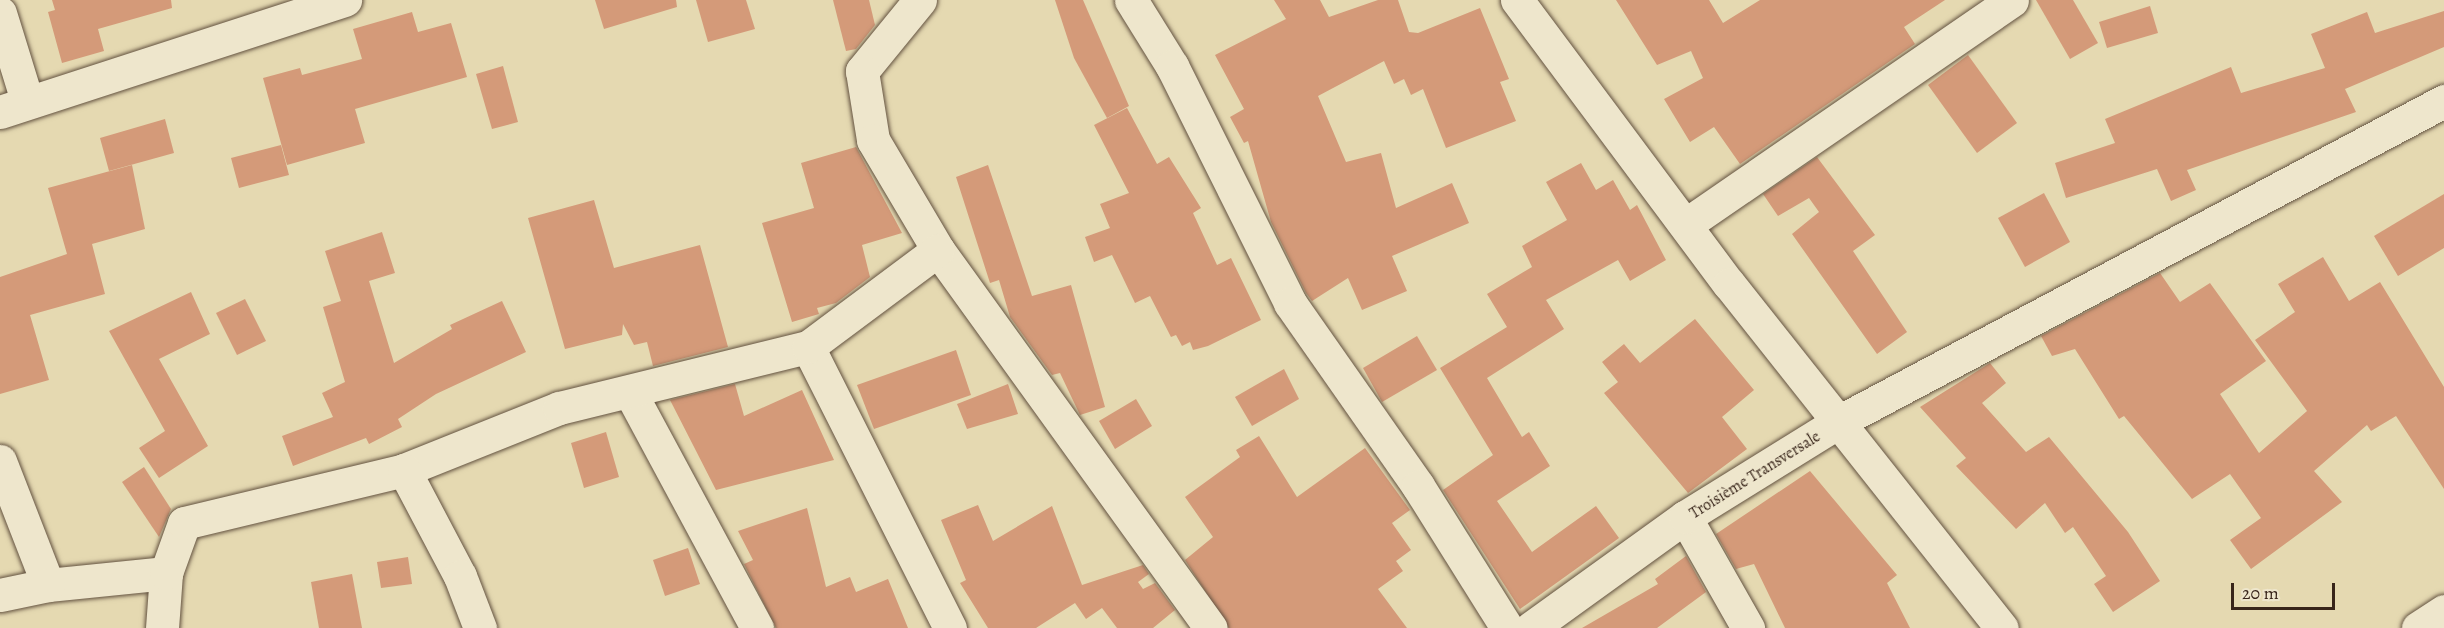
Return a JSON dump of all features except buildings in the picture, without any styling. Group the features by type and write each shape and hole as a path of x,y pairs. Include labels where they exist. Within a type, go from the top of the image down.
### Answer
{"street":[{"path":"0,13 13,106 345,0"},
{"path":"920,0 862,71 873,140 938,250 1211,628"},
{"path":"1131,0 1172,66 1290,303 1418,486 1507,628"},
{"path":"1517,0 1840,422 2002,628"},
{"path":"1688,223 2012,0"},
{"name":"Troisième Transversale","path":"1748,628 1685,517 1840,422 2444,101"},
{"path":"162,628 166,573 184,523 404,470 559,408 808,347 938,250"},
{"path":"808,347 950,628"},
{"path":"630,392 757,628"},
{"path":"0,461 48,585"},
{"path":"404,470 460,576 480,628"},
{"path":"1531,628 1685,517"},
{"path":"0,595 48,585 166,573"},
{"path":"2418,628 2444,612"}]}
